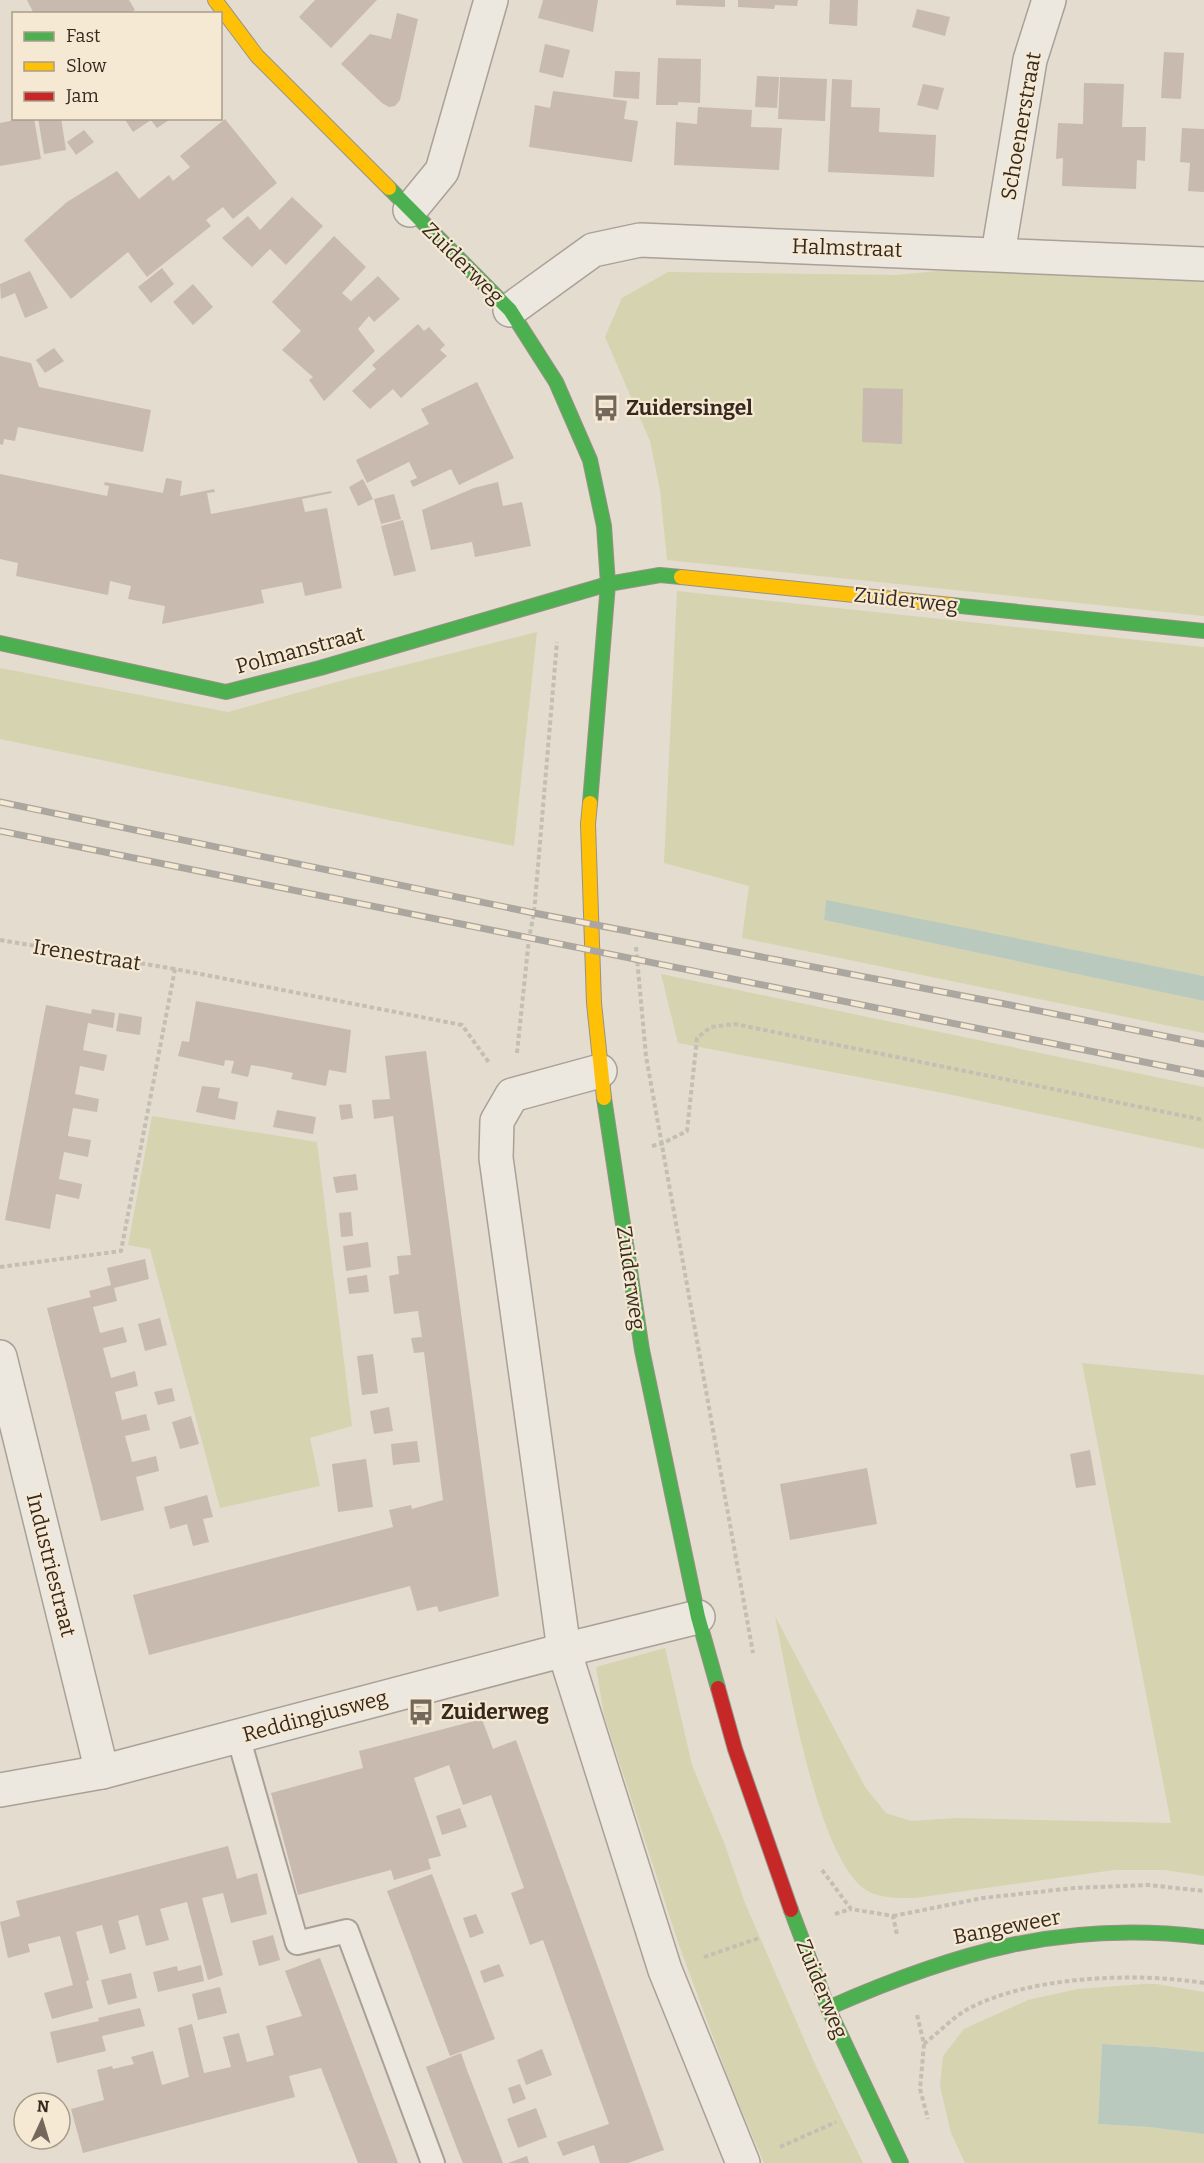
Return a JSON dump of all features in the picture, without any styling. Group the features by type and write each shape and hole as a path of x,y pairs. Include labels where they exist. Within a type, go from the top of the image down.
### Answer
{"street":[{"name":"Zuiderweg","path":"215,0 257,56 510,310 556,382 590,460 604,526 608,584 588,824 594,1003 600,1071 642,1350 698,1617 735,1749 828,2008 901,2163"},
{"path":"410,210 442,171 491,0"},
{"name":"Schoenerstraat","path":"998,254 1030,60 1049,0"},
{"name":"Halmstraat","path":"510,310 593,250 640,240 1204,264"},
{"name":"Zuiderweg","path":"608,584 660,575 1204,631"},
{"name":"Polmanstraat","path":"0,643 226,692 320,668 608,584"},
{"path":"600,1071 512,1095 497,1121 496,1158 564,1650 665,1970 743,2163"},
{"name":"Industriestraat","path":"0,1357 102,1772"},
{"name":"Reddingiusweg","path":"0,1790 102,1772 698,1617"},
{"name":"Bangeweer","path":"828,2008 907,1974 1006,1945 1068,1935 1131,1930 1204,1937"}],"lane":[{"path":"237,1736 297,1943 347,1931 433,2163"}],"path":[{"path":"512,1095 529,938 534,913 557,634"},
{"name":"Irenestraat","path":"0,940 175,969 462,1025 512,1095"},
{"path":"0,1267 121,1251 175,969"},
{"path":"612,1153 661,1144 687,1131 697,1038 711,1027 735,1024 1204,1120"},
{"path":"646,1056 753,1653"},
{"path":"743,2163 873,2106 920,2089 924,2044 893,1916 851,1909 820,1868"},
{"path":"924,2044 967,2010 1011,1992 1067,1982 1101,1979 1147,1977 1204,1983"}],"shaded area":[{"path":"949,270 1204,280 1204,616 667,560 660,490 650,441 605,337 622,298 668,272 896,275"},
{"path":"677,591 1204,647 1204,976 826,901 824,920 1204,1001 1204,1033 742,938 749,886 664,863"},
{"path":"537,632 514,846 0,739 0,668 228,712 344,680"},
{"path":"826,900 1204,976 1204,1001 824,920"},
{"path":"661,974 1204,1087 1204,1149 943,1093 678,1043"},
{"path":"152,1116 317,1142 352,1426 310,1438 320,1486 220,1508 150,1249 128,1245"},
{"path":"1082,1363 1204,1375 1204,1876 1165,1870 1114,1870 915,1898 890,1897 872,1893 866,1890 849,1872 833,1842 819,1805 796,1720 775,1616 865,1787 886,1813 911,1821 957,1818 1171,1823"},
{"path":"665,1648 692,1765 725,1845 745,1903 814,2062 863,2163 764,2163 732,2088 679,1945 604,1715 596,1667"},
{"path":"1144,1984 1204,1992 1204,2052 1102,2044 1098,2124 1149,2127 1204,2134 1204,2163 965,2163 951,2133 940,2086 943,2056 964,2029 1028,2000 1078,1989"},
{"path":"1102,2044 1204,2052 1204,2134 1149,2127 1098,2124"}],"building":[{"path":"27,0 129,0 135,10 132,12 33,12"},
{"path":"315,0 377,0 331,48 299,17"},
{"path":"543,0 598,0 593,32 538,18"},
{"path":"676,0 725,0 725,7 676,5"},
{"path":"738,0 798,0 797,6 775,5 774,9 738,7"},
{"path":"830,0 858,0 857,26 829,24"},
{"path":"917,9 950,17 945,36 912,27"},
{"path":"397,13 418,19 400,100 395,106 389,107 341,64 370,34 391,39"},
{"path":"545,44 570,50 563,78 539,72"},
{"path":"1164,52 1184,53 1181,99 1161,98"},
{"path":"658,58 701,59 700,103 678,102 678,105 656,105"},
{"path":"615,71 640,72 639,99 613,97"},
{"path":"757,76 779,77 777,108 755,107"},
{"path":"780,77 827,79 825,121 778,119"},
{"path":"832,79 852,80 851,107 880,108 879,132 936,135 934,177 828,172"},
{"path":"1084,83 1124,84 1122,127 1146,127 1145,161 1137,160 1136,189 1062,186 1063,158 1056,159 1058,123 1083,124"},
{"path":"923,84 944,88 938,110 917,105"},
{"path":"553,91 627,101 624,119 638,121 632,162 529,147 535,105 550,108"},
{"path":"698,107 752,110 751,127 782,128 779,170 674,165 676,122 697,124"},
{"path":"225,119 277,183 233,219 223,207 206,220 211,226 147,277 128,252 71,299 24,240 67,202 117,171 139,199 169,175 173,181 190,167 180,156"},
{"path":"34,120 41,159 0,166 0,123"},
{"path":"38,120 61,120 66,150 44,154"},
{"path":"125,120 151,120 133,132"},
{"path":"151,120 169,120 157,128"},
{"path":"1182,128 1204,129 1204,192 1188,191 1190,163 1180,162"},
{"path":"84,130 94,142 76,155 67,142"},
{"path":"292,197 323,226 286,265 270,249 252,267 222,238 248,216 260,230"},
{"path":"334,236 366,267 342,293 351,301 378,276 400,299 374,322 369,316 358,329 375,351 324,401 309,380 313,377 282,350 301,331 272,302"},
{"path":"162,268 174,284 151,303 138,287"},
{"path":"30,271 48,308 25,318 15,293 1,299 0,284"},
{"path":"193,284 213,307 193,325 173,302"},
{"path":"418,324 424,331 429,327 445,345 440,350 447,356 401,398 393,389 370,409 352,391 376,369 372,365"},
{"path":"54,348 64,361 45,373 36,360"},
{"path":"0,356 31,363 39,387 151,410 143,452 18,427 15,441 4,439 3,445 0,444"},
{"path":"477,382 514,458 459,485 451,469 413,487 410,481 417,478 409,462 367,483 356,460 429,424 421,409"},
{"path":"863,388 903,389 902,444 862,442"},
{"path":"0,474 107,496 109,486 104,485 105,482 163,493 166,478 182,481 180,496 214,489 215,492 207,493 211,514 331,491 332,493 302,499 305,512 327,508 342,588 305,596 302,582 261,590 264,603 162,624 165,606 128,599 131,586 110,581 108,595 16,576 18,563 0,559"},
{"path":"363,479 373,499 358,506 349,487"},
{"path":"498,482 503,506 522,502 531,546 475,557 472,542 431,550 422,510 474,488"},
{"path":"394,494 401,519 381,524 374,499"},
{"path":"403,520 416,571 394,576 381,526"},
{"path":"196,1001 351,1030 346,1073 329,1070 326,1086 291,1079 293,1073 251,1065 248,1077 231,1073 234,1061 225,1060 224,1066 178,1056 182,1041 189,1042"},
{"path":"46,1005 91,1014 92,1009 115,1013 113,1028 88,1023 83,1050 107,1055 104,1071 80,1066 75,1094 99,1099 97,1112 73,1108 68,1136 91,1140 88,1157 64,1152 59,1179 82,1184 81,1190 79,1199 56,1194 50,1229 5,1220"},
{"path":"119,1013 142,1017 140,1035 116,1031"},
{"path":"426,1051 499,1596 439,1612 437,1606 417,1611 410,1586 149,1655 133,1595 393,1527 389,1510 411,1505 412,1509 443,1500 424,1352 414,1353 411,1338 422,1337 418,1311 394,1314 389,1276 399,1274 397,1256 411,1255 393,1116 374,1119 372,1100 390,1099 385,1056"},
{"path":"202,1086 220,1088 218,1098 238,1102 235,1120 196,1112"},
{"path":"351,1104 353,1118 341,1120 339,1105"},
{"path":"277,1110 316,1117 313,1134 273,1127"},
{"path":"356,1174 358,1190 336,1193 333,1177"},
{"path":"351,1212 353,1236 341,1237 339,1213"},
{"path":"368,1242 371,1267 346,1271 343,1246"},
{"path":"145,1259 149,1279 114,1288 117,1301 93,1307 100,1333 123,1327 127,1342 103,1348 111,1378 135,1371 138,1386 115,1392 122,1420 146,1414 150,1430 125,1436 132,1462 156,1456 159,1471 136,1477 144,1510 101,1521 47,1308 91,1297 89,1291 111,1285 107,1268"},
{"path":"367,1275 369,1292 349,1294 347,1278"},
{"path":"160,1318 167,1345 145,1351 138,1324"},
{"path":"373,1354 378,1393 362,1395 357,1356"},
{"path":"172,1388 175,1401 158,1405 154,1392"},
{"path":"389,1407 393,1431 374,1434 370,1411"},
{"path":"191,1416 199,1444 180,1449 172,1422"},
{"path":"417,1441 420,1462 393,1465 391,1444"},
{"path":"1090,1450 1096,1485 1076,1488 1070,1454"},
{"path":"366,1459 373,1507 338,1512 332,1464"},
{"path":"867,1468 877,1524 790,1540 780,1484"},
{"path":"207,1495 213,1517 203,1519 209,1542 193,1546 187,1524 170,1529 164,1507"},
{"path":"482,1719 493,1749 516,1740 664,2150 628,2163 600,2163 594,2145 563,2156 557,2142 609,2124 543,1940 530,1945 511,1893 524,1888 491,1795 463,1805 449,1765 414,1778 441,1856 428,1859 431,1869 394,1880 391,1870 298,1895 271,1793 363,1768 359,1751"},
{"path":"460,1808 467,1827 442,1835 436,1816"},
{"path":"228,1846 237,1879 257,1873 267,1914 231,1923 223,1893 202,1898 223,1975 208,1980 187,1902 160,1909 169,1940 146,1946 138,1915 118,1921 126,1949 110,1954 102,1925 76,1932 89,1980 86,1981 93,2008 52,2019 44,1993 73,1985 60,1936 28,1944 30,1952 8,1958 0,1922 20,1916 16,1901"},
{"path":"432,1874 495,2039 450,2056 387,1891"},
{"path":"476,1914 484,1933 470,1938 463,1918"},
{"path":"273,1935 280,1960 259,1966 252,1941"},
{"path":"320,1958 398,2163 358,2163 321,2068 289,2076 295,2097 83,2153 72,2109 104,2100 97,2070 134,2064 131,2057 153,2051 162,2085 189,2077 178,2028 192,2024 204,2073 231,2067 223,2037 239,2033 247,2062 274,2055 266,2026 302,2016 285,1971"},
{"path":"499,1964 504,1976 484,1983 480,1971"},
{"path":"201,1965 204,1981 158,1992 153,1972 177,1966 178,1971"},
{"path":"131,1973 137,1998 108,2005 101,1980"},
{"path":"220,1987 227,2013 198,2020 192,1994"},
{"path":"140,2008 145,2026 102,2036 106,2051 57,2063 50,2032 99,2021 98,2018"},
{"path":"542,2049 552,2075 526,2085 517,2060"},
{"path":"461,2053 503,2163 463,2163 458,2151 426,2067"},
{"path":"520,2084 526,2099 513,2104 508,2088"},
{"path":"536,2108 547,2137 518,2148 507,2119"},
{"path":"527,2156 529,2163 508,2163"}],"railway":[{"path":"0,802 534,913 1204,1044"},
{"path":"0,831 1204,1074"}],"traffic: fast":[{"path":"389,188 510,310 556,382 590,460 604,526 608,584 590,803"},
{"path":"0,643 226,692 320,668 608,584 660,575 681,577"},
{"path":"951,605 1204,631"},
{"path":"604,1098 642,1350 698,1617 718,1688"},
{"path":"791,1910 828,2008 901,2163"},
{"path":"828,2008 921,1971 966,1956 1011,1945 1057,1937 1104,1933 1153,1933 1204,1937"}],"traffic: slow":[{"path":"215,0 257,56 389,188"},
{"path":"681,577 951,605"},
{"path":"590,803 588,824 594,1003 604,1098"}],"traffic: jam":[{"path":"718,1688 735,1749 791,1910"}],"place":[{"name":"Zuidersingel","path":"606,408"},
{"name":"Zuiderweg","path":"421,1712"}]}
